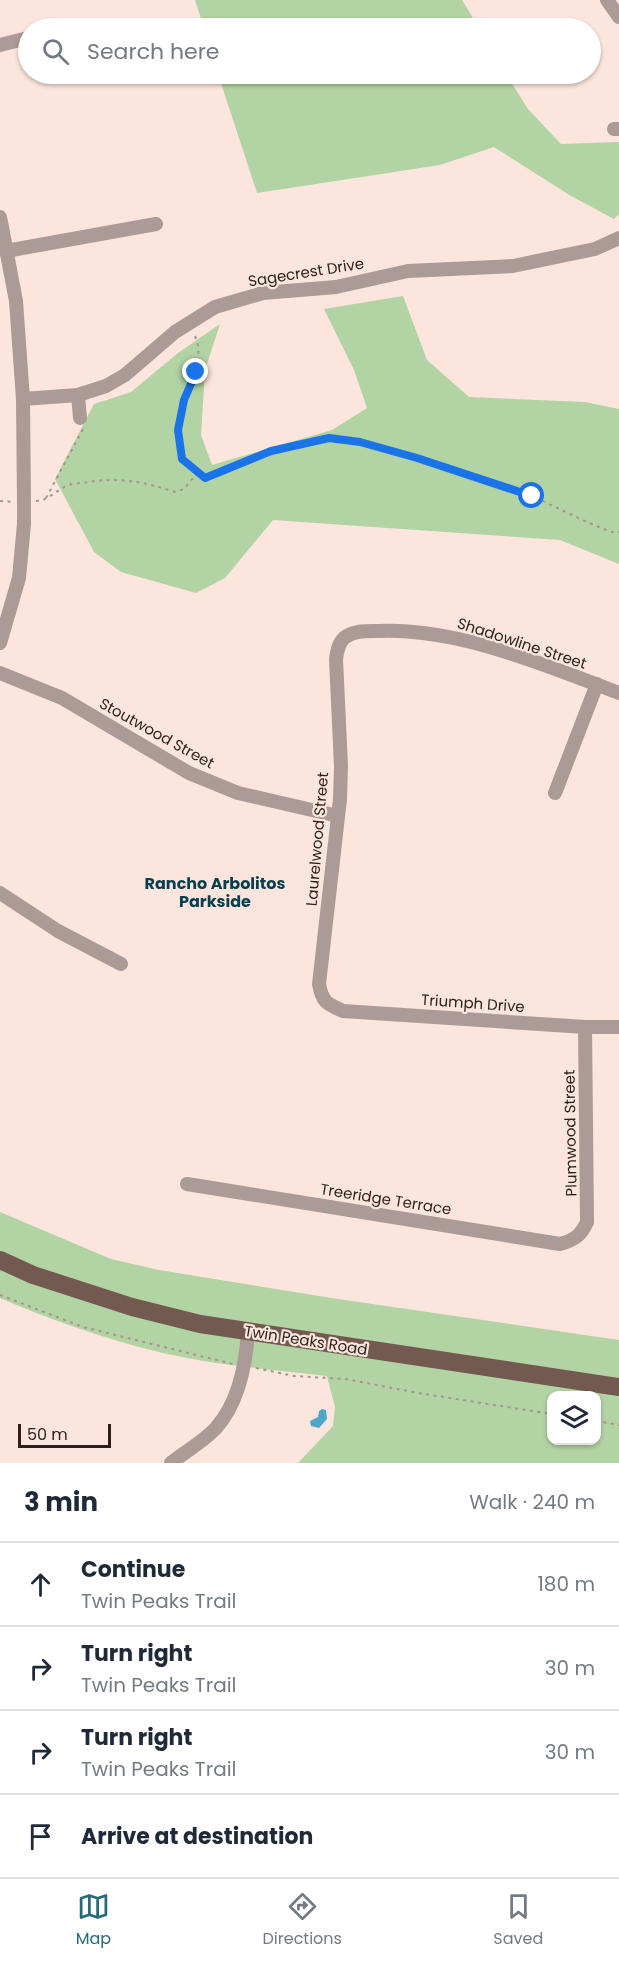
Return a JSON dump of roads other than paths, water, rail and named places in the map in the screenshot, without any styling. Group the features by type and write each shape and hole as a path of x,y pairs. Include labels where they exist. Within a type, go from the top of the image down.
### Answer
{"main road":[{"name":"Twin Peaks Road","path":"0,1260 33,1275 132,1307 200,1324 619,1387"}],"street":[{"path":"607,0 619,17"},
{"path":"0,45 18,40"},
{"path":"0,217 16,301 23,399 24,524 19,578 0,643"},
{"path":"6,251 156,224"},
{"name":"Sagecrest Drive","path":"23,399 78,395 106,387 125,375 175,332 215,307 263,293 336,287 408,271 513,266 595,249 619,238"},
{"path":"78,395 80,418"},
{"name":"Shadowline Street","path":"343,639 357,632 415,632 476,642 619,693"},
{"name":"Laurelwood Street","path":"327,1004 320,992 319,984 338,816 341,766 336,659 343,639"},
{"name":"Stoutwood Street","path":"0,673 62,698 189,773 238,793 338,816"},
{"path":"555,793 597,684"},
{"path":"0,893 58,931 121,964"},
{"name":"Triumph Drive","path":"327,1004 343,1011 585,1027 619,1027"},
{"name":"Plumwood Street","path":"578,1237 587,1222 585,1027"},
{"name":"Treeridge Terrace","path":"187,1184 561,1244 578,1237"},
{"path":"171,1463 214,1430 231,1408 247,1355 248,1331"}],"water":[{"path":"322,1409 326,1410 327,1419 319,1428 311,1426 310,1421 318,1417"}],"district":[{"name":"Rancho Arbolitos Parkside","path":"215,892"}]}
